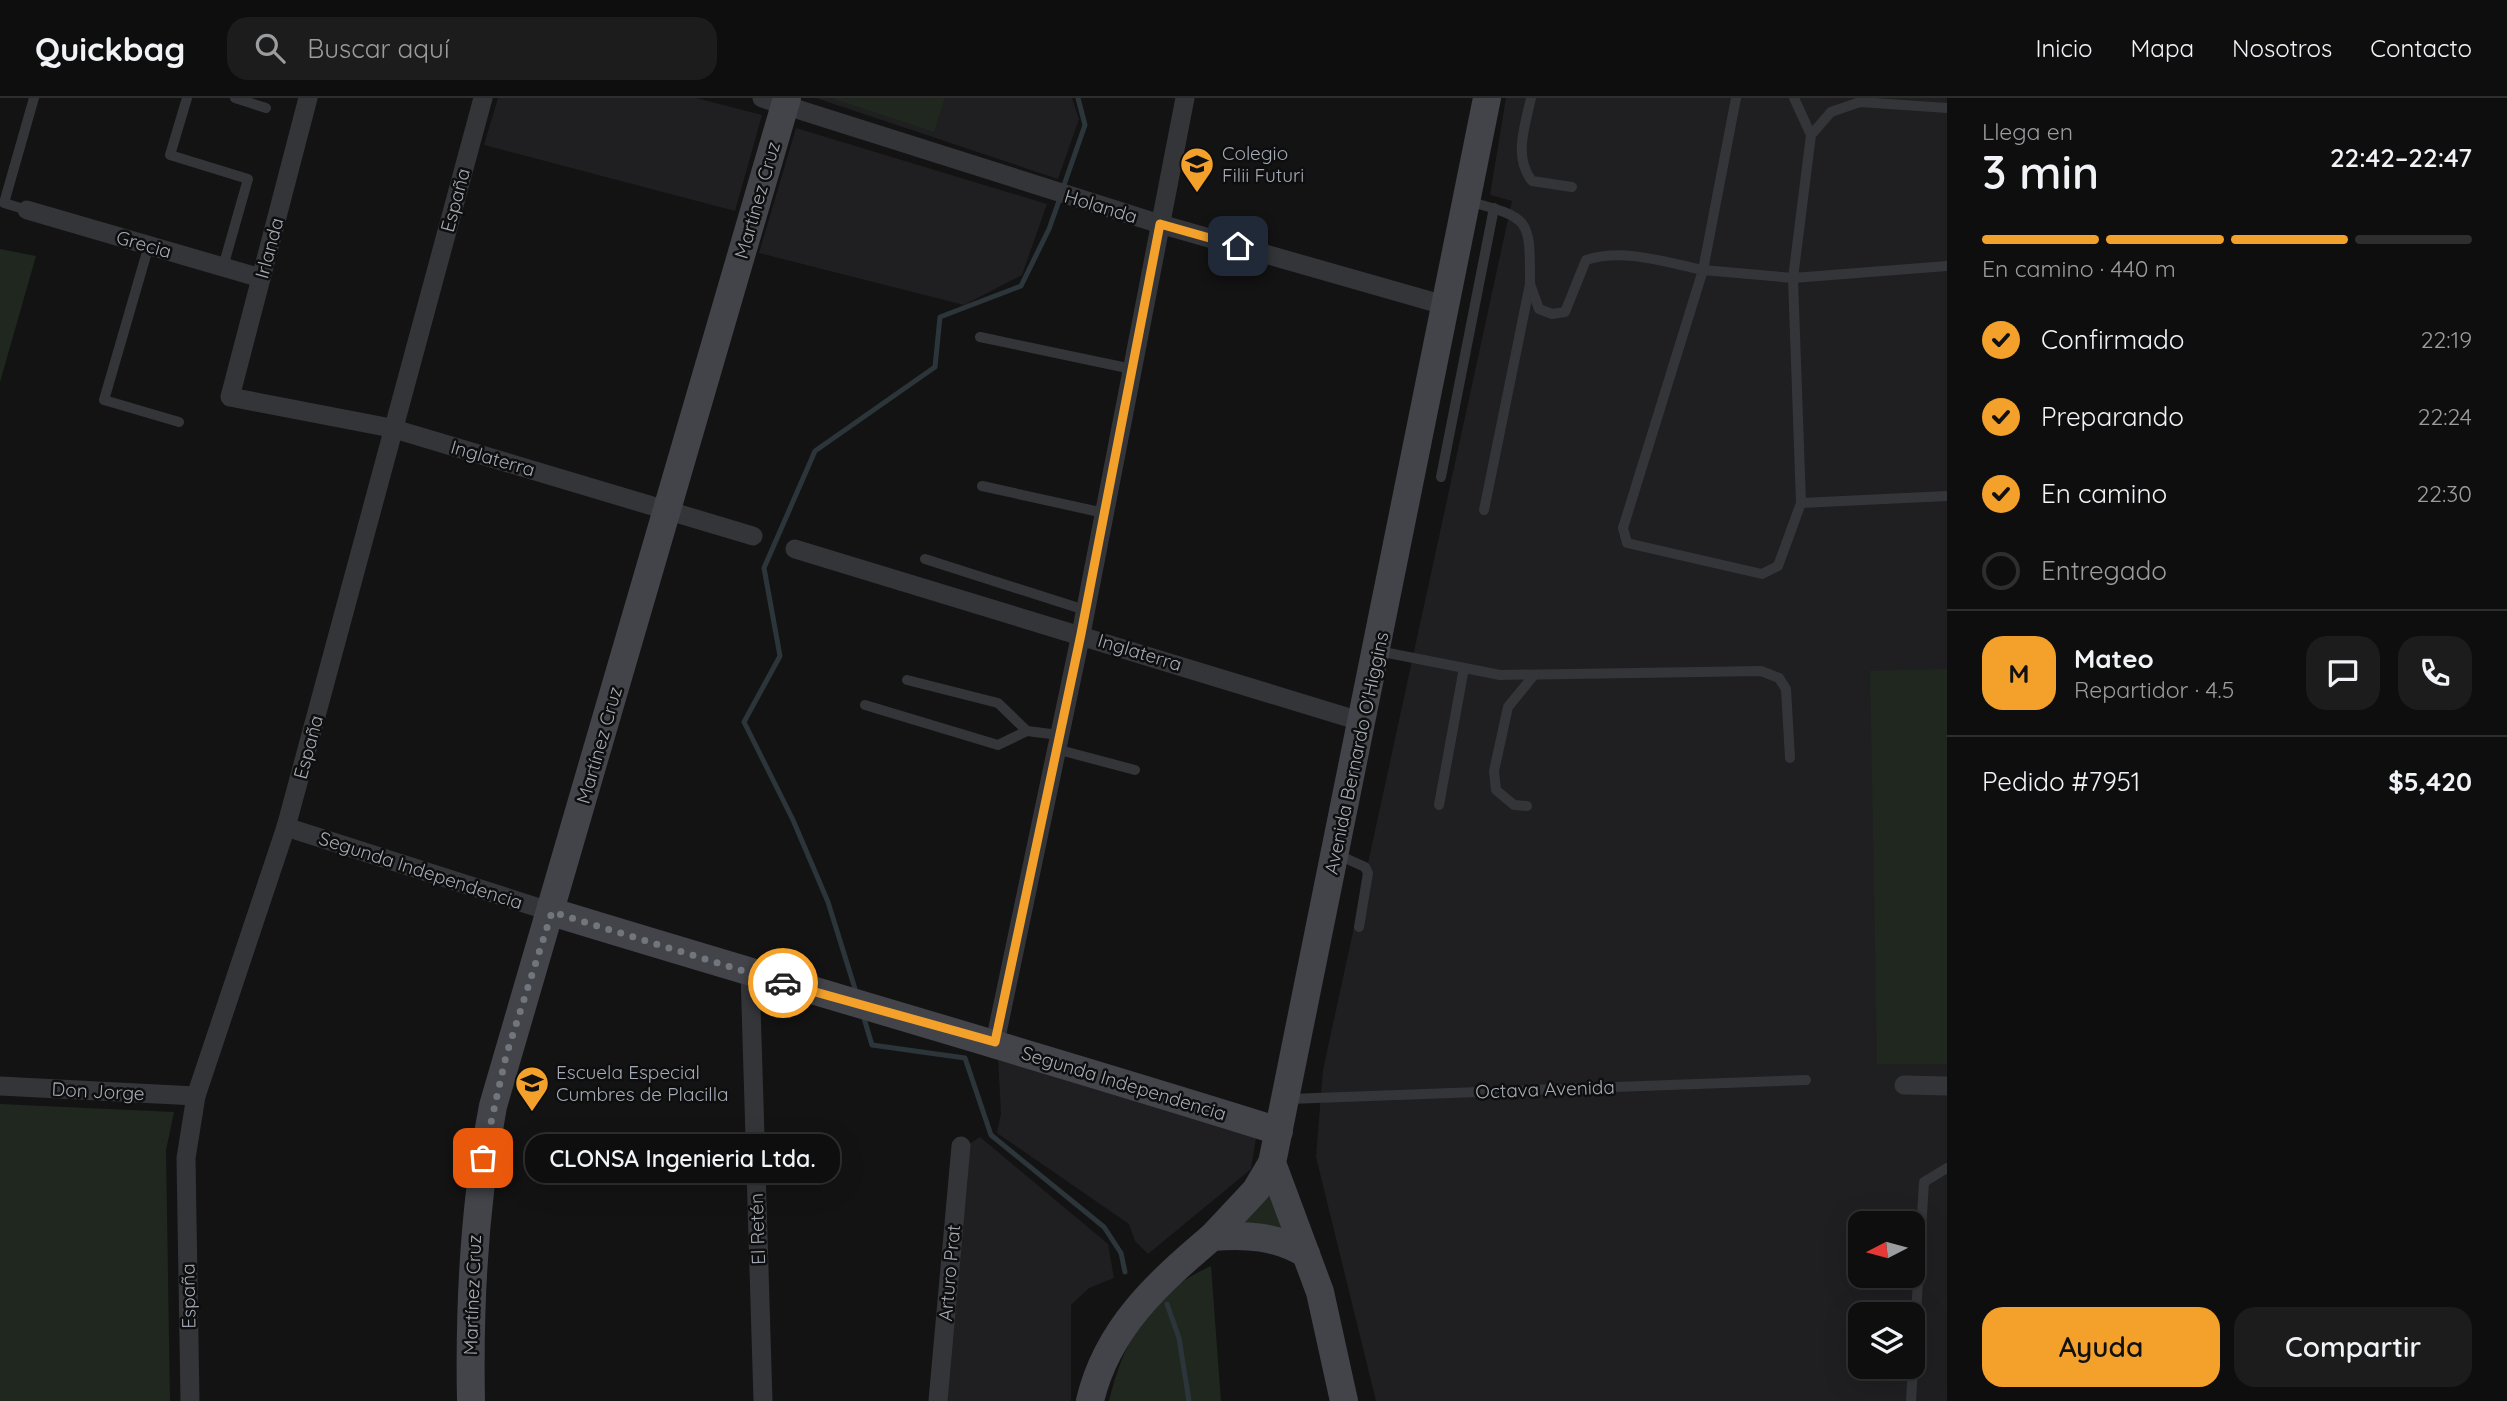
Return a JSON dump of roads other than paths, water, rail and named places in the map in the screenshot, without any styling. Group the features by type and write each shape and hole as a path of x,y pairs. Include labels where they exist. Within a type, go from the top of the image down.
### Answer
{"street":[{"name":"Irlanda","path":"230,397 308,98"},
{"name":"España","path":"190,1401 186,1158 196,1096 286,827 391,428 483,98"},
{"path":"995,1042 1081,634 1185,98"},
{"name":"Avenida Bernardo O'Higgins","path":"1272,1163 1378,651 1444,305 1487,98"},
{"name":"Holanda","path":"778,100 1042,188 1444,305"},
{"name":"Martínez Cruz","path":"471,1401 472,1250 483,1158 506,1056 552,912 668,508 778,100"},
{"name":"Grecia","path":"27,210 261,278"},
{"name":"Inglaterra","path":"230,397 391,428 668,508 753,536"},
{"name":"Inglaterra","path":"795,549 1363,722"},
{"name":"Segunda Independencia","path":"286,827 552,912 844,1001 995,1042 1279,1131"},
{"name":"El Retén","path":"750,972 763,1401"},
{"path":"1904,1085 1947,1086"},
{"name":"Don Jorge","path":"0,1086 196,1096"},
{"name":"Arturo Prat","path":"938,1401 961,1146"},
{"path":"1090,1401 1111,1345 1138,1304 1212,1237 1256,1190 1272,1163"},
{"path":"1272,1163 1306,1254 1331,1335 1344,1401"},
{"path":"1212,1237 1268,1238 1287,1243 1306,1254"}],"lane":[{"path":"27,210 4,203 34,98"},
{"path":"187,98 170,155 248,178 223,267"},
{"path":"235,98 266,108"},
{"path":"1531,98 1521,147 1524,170 1532,181 1572,187"},
{"path":"1736,98 1703,270 1623,528 1628,543 1762,574 1778,566 1801,503 1793,278 1811,135 1794,98"},
{"path":"1811,135 1831,112 1860,102 1947,107"},
{"path":"0,168 13,173"},
{"path":"1467,201 1514,214 1526,225 1530,284 1484,510"},
{"path":"1441,477 1494,208"},
{"path":"149,245 104,400 179,422"},
{"path":"1530,284 1539,309 1552,314 1565,312 1586,261 1601,256 1625,254 1703,270 1793,278 1947,266"},
{"path":"980,337 1132,369"},
{"path":"982,486 1104,513"},
{"path":"1801,503 1947,496"},
{"path":"925,559 1085,610"},
{"path":"1378,651 1500,675 1760,671 1779,678 1786,689 1790,758"},
{"path":"1439,805 1464,668"},
{"path":"1527,806 1514,805 1496,790 1494,771 1508,707 1534,675"},
{"path":"907,680 998,704 1027,731 1135,770"},
{"path":"865,705 998,745 1014,740 1027,731"},
{"path":"1336,854 1365,867 1368,873 1359,927"},
{"name":"Octava Avenida","path":"1285,1099 1805,1080"},
{"path":"1917,1302 1924,1182 1947,1168"},
{"path":"1911,1401 1912,1379"}],"waterway":[{"path":"1063,188 1085,125 1078,98"},
{"path":"856,992 828,902 793,820 744,722 780,656 764,568 815,451 935,367 940,317 1021,286 1049,229 1060,198"},
{"path":"863,1015 872,1045 965,1058 991,1135 1104,1227 1121,1253 1125,1272"},
{"path":"1167,1304 1179,1338 1189,1401"}],"place":[{"name":"Colegio Filii Futuri","path":"1197,194"},
{"name":"Escuela Especial Cumbres de Placilla","path":"532,1113"},
{"name":"CLONSA Ingenieria Ltda.","path":"483,1158"}]}
